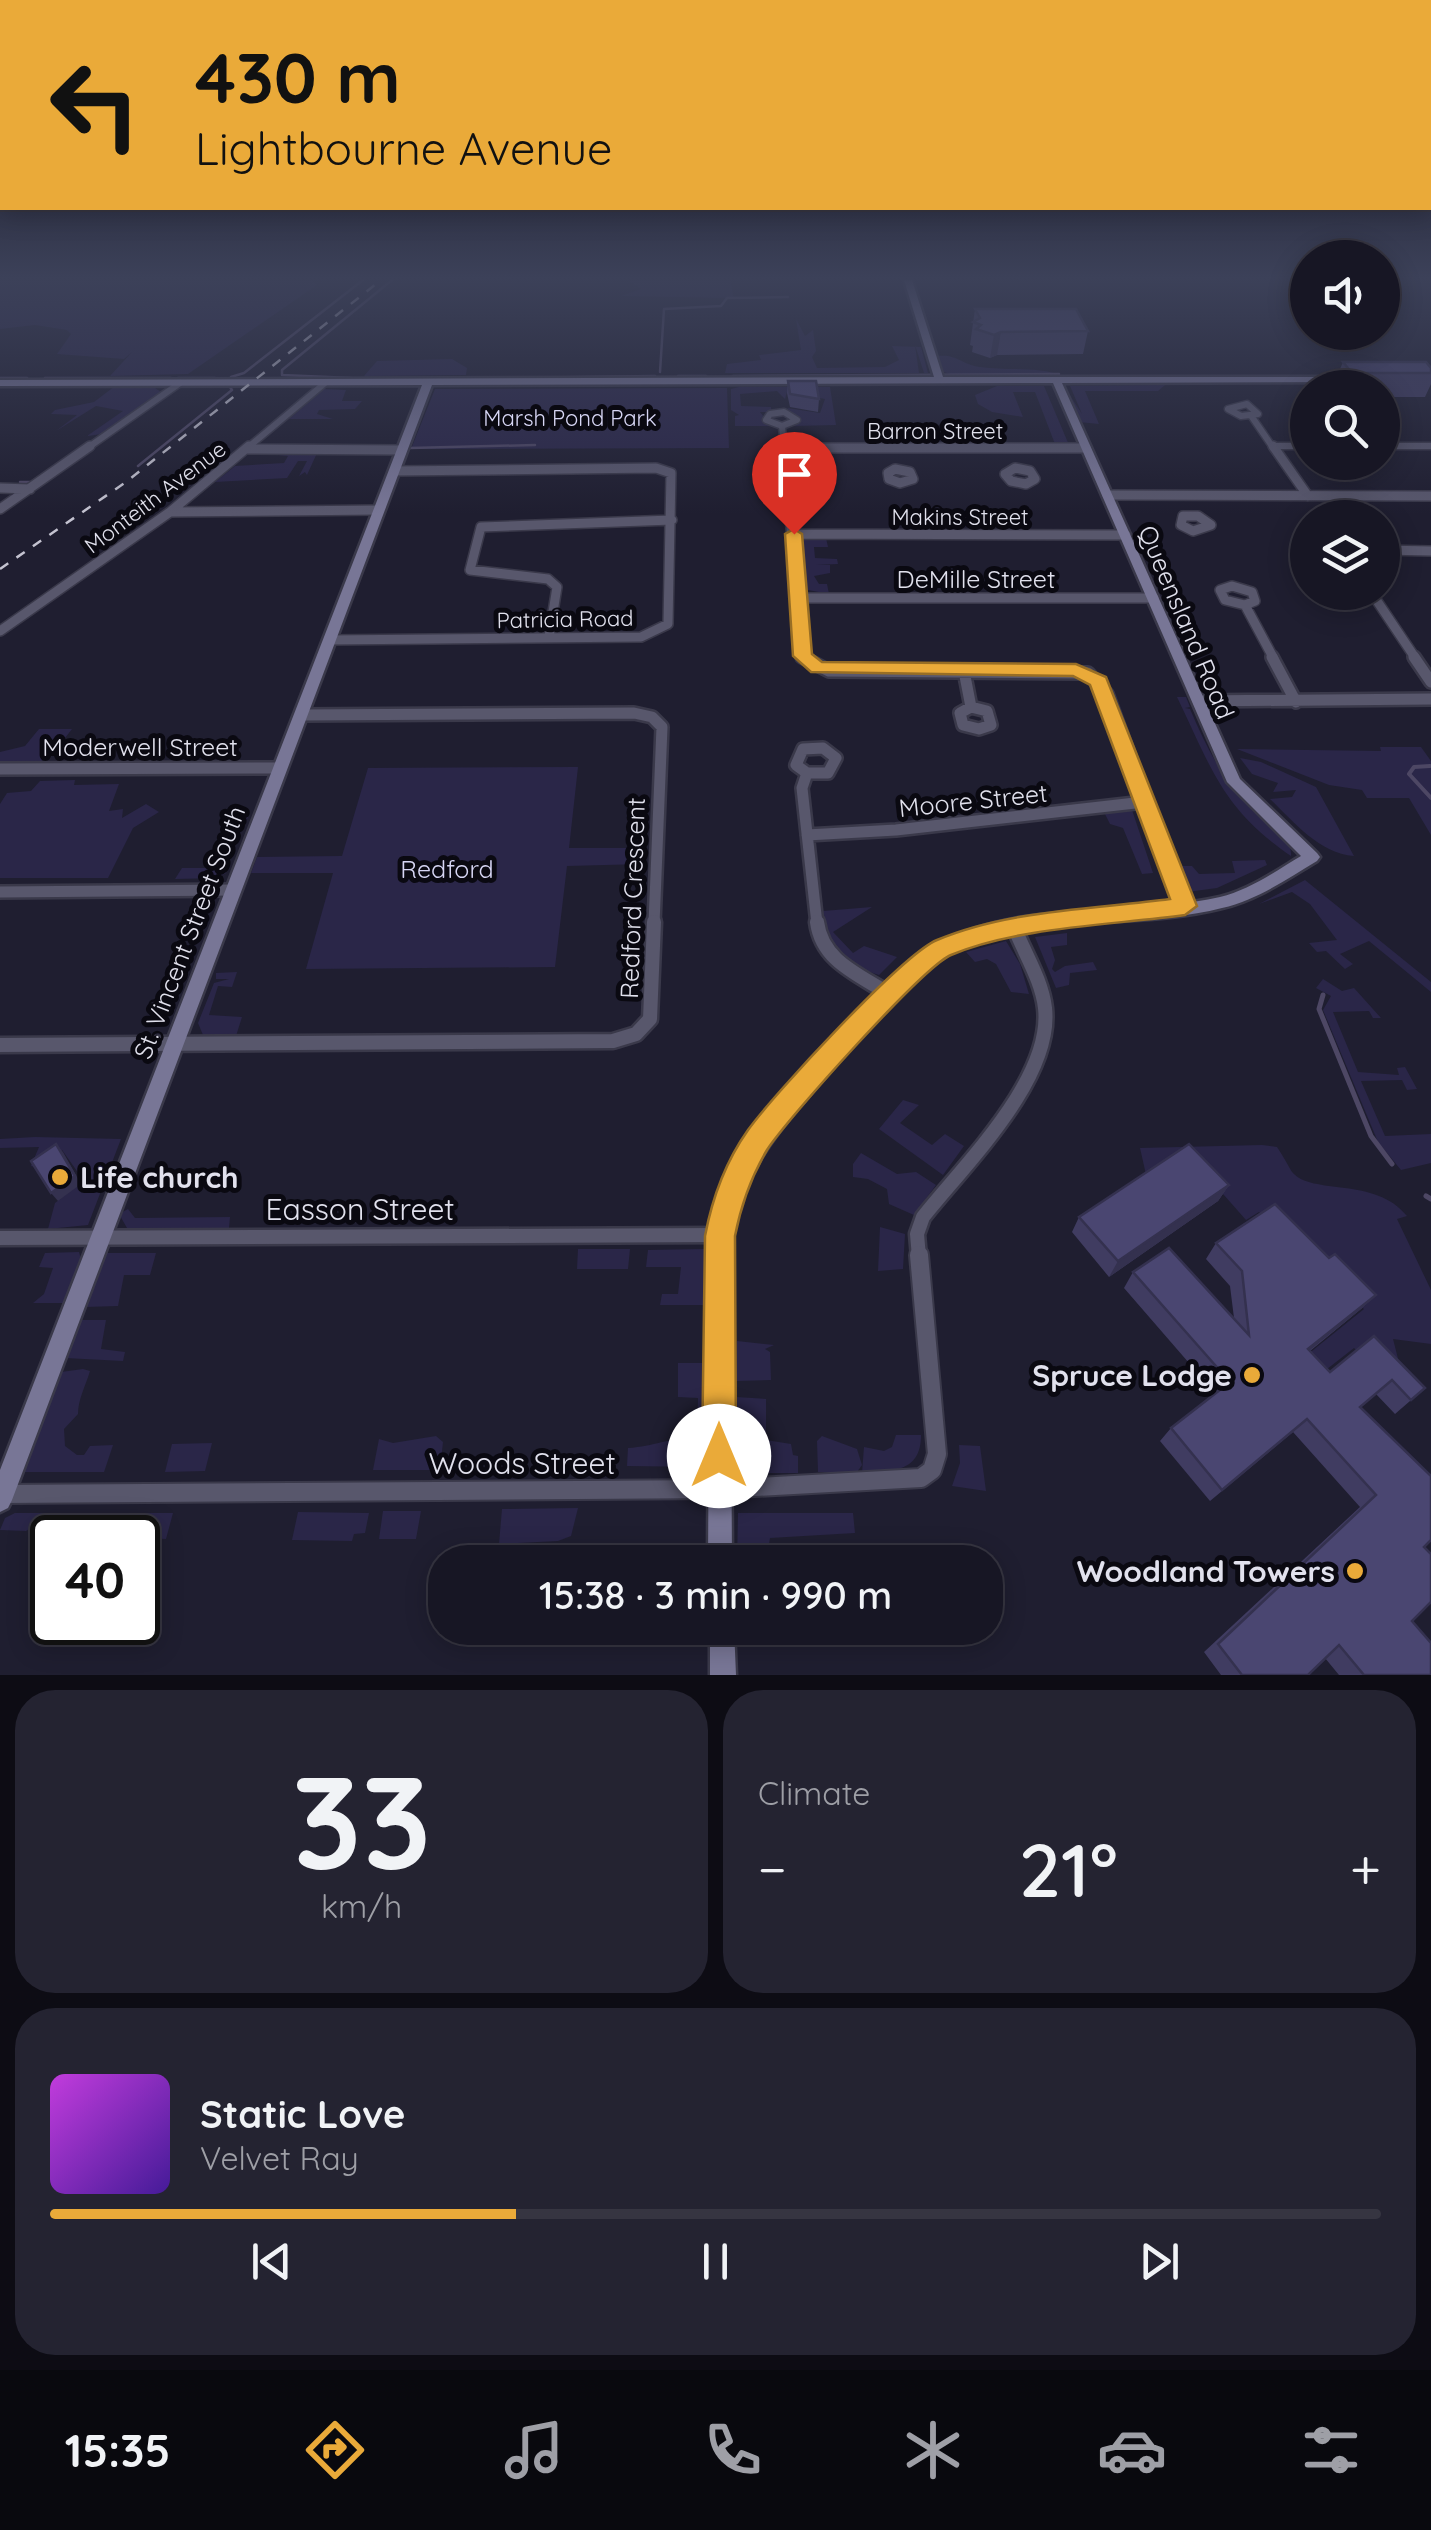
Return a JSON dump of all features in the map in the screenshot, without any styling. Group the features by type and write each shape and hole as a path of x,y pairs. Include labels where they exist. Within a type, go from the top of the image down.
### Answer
{"street":[{"path":"932,358 939,380"},
{"path":"0,383 1290,378"},
{"name":"Queensland Road","path":"1056,379 1234,782 1312,857 1224,902 1185,906"},
{"name":"Monteith Avenue","path":"0,631 170,512 326,382"},
{"name":"St. Vincent Street South","path":"1,1496 428,382"},
{"path":"0,508 180,383"},
{"path":"1252,417 1308,496"},
{"path":"720,1545 720,1236 726,1201 758,1139 889,994 926,958 944,948 1015,929 1185,906 1106,694 1094,677 1076,670 818,668 802,656 782,426"},
{"path":"1272,446 1290,446"},
{"path":"1400,446 1431,446"},
{"name":"Barron Street","path":"784,448 1086,448"},
{"path":"894,448 898,469"},
{"path":"1009,448 1016,468"},
{"path":"246,449 402,450"},
{"name":"Patricia Road","path":"330,640 641,637 668,624 674,478 656,468 394,471"},
{"path":"0,488 30,488"},
{"path":"1107,495 1431,496"},
{"path":"1180,495 1192,515"},
{"path":"170,512 379,510"},
{"path":"549,637 556,584 548,579 476,574 470,570 481,527 672,520"},
{"name":"Makins Street","path":"794,534 1126,535"},
{"path":"1400,550 1431,550"},
{"name":"DeMille Street","path":"798,598 1154,598"},
{"path":"1245,605 1296,702"},
{"path":"1383,610 1431,682"},
{"path":"964,671 972,707"},
{"path":"1198,701 1431,699"},
{"name":"Redford Crescent","path":"0,1045 613,1041 636,1034 650,1019 662,727 652,717 634,713 301,715"},
{"name":"Moderwell Street","path":"0,769 281,768"},
{"path":"807,774 802,788 822,947 889,994"},
{"name":"Moore Street","path":"807,835 896,830 1144,802"},
{"path":"0,892 234,890"},
{"name":"Woods Street","path":"1,1496 719,1489 921,1478 932,1470 937,1454 915,1253 917,1234 922,1217 1025,1083 1042,1044 1045,1008 1015,929"},
{"name":"Easson Street","path":"0,1238 720,1236"},
{"path":"722,1645 723,1675"}],"green space":[{"path":"126,358 211,358 188,374 110,376"},
{"path":"813,358 817,368 885,367 898,358 917,358 919,373 725,373 727,364"},
{"path":"919,358 924,358 928,373 924,373"},
{"path":"938,358 1063,376 956,376 944,372"},
{"path":"452,359 467,368 466,375 364,376 377,361"},
{"path":"1165,385 1158,391 1085,391 1099,424 1079,422 1065,388 1082,414 1070,386"},
{"path":"115,386 152,386 161,392 102,434 87,436 123,411 96,406 56,431 77,415 51,414 55,410 94,402"},
{"path":"997,386 1044,386 1069,445 1055,444 1035,392 1013,392 1023,417 992,412 978,404 975,395"},
{"path":"830,387 836,425 793,426 799,419 787,408 820,413 825,399 787,392 785,399 777,391 740,394 741,406 771,407 771,412 760,412 771,426 735,426 735,416 739,415 731,410 731,389"},
{"name":"Marsh Pond Park","path":"727,388 729,448 411,449 435,389"},
{"path":"324,389 346,390 342,401 362,401 355,409 319,410 317,414 333,419 289,419"},
{"path":"317,453 307,475 305,472 299,476 307,461 298,461 287,478 215,482 235,466 284,463 288,456 278,455"},
{"path":"826,538 828,547 814,547 815,558 837,559 838,564 816,565 830,565 830,573 814,576 819,584 827,584 829,594 803,589 798,542"},
{"path":"1177,697 1186,697 1190,707 1185,708 1190,709 1226,779 1246,804 1285,839 1291,856 1249,821 1221,785"},
{"path":"39,729 72,729 65,738 52,742 40,764 0,763 0,752 25,746"},
{"path":"1380,747 1421,747 1431,761 1431,835 1409,798 1367,798 1362,790 1329,785 1237,749 1381,751"},
{"path":"1240,758 1261,762 1316,787 1354,856 1330,849 1308,835 1270,799 1292,797 1296,790 1273,792 1278,783 1252,774"},
{"name":"Redford","path":"578,767 569,848 644,848 643,864 567,866 555,967 306,969 333,873 251,873 257,857 342,856 368,768"},
{"path":"75,780 74,785 119,784 109,811 123,809 122,818 146,804 159,812 133,828 108,878 0,878 0,804 7,793 31,791 40,781"},
{"path":"1132,810 1153,873 1142,874 1123,828 1110,824 1104,812"},
{"path":"233,816 248,817 225,867 226,873 217,878 175,879 182,868 211,868"},
{"path":"1265,860 1267,865 1217,888 1187,892 1175,866 1192,866 1199,874 1235,873 1232,861"},
{"path":"1305,880 1431,982 1431,992 1369,941 1340,954 1353,964 1345,969 1326,951 1317,952 1309,943 1337,940 1310,904 1292,892 1259,904"},
{"path":"872,907 833,932 853,953 864,946 897,957 879,975 856,966 839,953 828,935 823,911"},
{"path":"1067,933 1067,945 1051,947 1055,960 1052,969 1055,972 1065,966 1093,962 1097,970 1070,973 1069,985 1056,988 1035,937"},
{"path":"1006,941 1020,964 1029,994 1011,992 996,964 987,959 975,962 966,952"},
{"path":"237,972 232,987 218,986 209,1015 242,1017 236,1036 203,1035 198,1023 214,983 229,979 216,979 216,973"},
{"path":"1323,979 1342,991 1354,988 1381,1018 1373,1018 1369,1011 1333,1012 1358,1072 1399,1075 1397,1068 1405,1067 1417,1089 1407,1090 1402,1080 1361,1081 1385,1136 1431,1134 1431,1163 1401,1170 1378,1142 1323,1010 1331,996 1316,988"},
{"path":"903,1100 919,1105 900,1123 932,1145 945,1134 964,1146 943,1175 879,1129"},
{"path":"0,1139 121,1139 88,1225 48,1229 55,1203 84,1181 62,1150 35,1167 31,1166 39,1147 0,1148"},
{"path":"1277,1147 1301,1179 1378,1196 1407,1216 1397,1219 1431,1290 1431,1344 1393,1339 1403,1378 1394,1385 1354,1348 1313,1380 1302,1359 1364,1309 1259,1212 1246,1220 1201,1169 1147,1179 1140,1148"},
{"path":"861,1153 897,1174 916,1172 936,1185 914,1215 889,1204 887,1189 868,1179 853,1177 853,1164"},
{"path":"128,1209 135,1218 230,1217 229,1228 127,1228 119,1214"},
{"path":"880,1227 905,1234 903,1269 878,1271"},
{"path":"578,1249 630,1249 628,1269 577,1269"},
{"path":"705,1249 706,1305 660,1305 662,1294 678,1294 681,1267 646,1267 648,1250"},
{"path":"79,1252 81,1259 63,1303 33,1303 44,1294 53,1268 39,1267 45,1253"},
{"path":"107,1253 156,1253 150,1275 124,1275 118,1306 85,1307"},
{"path":"79,1320 106,1320 101,1349 125,1352 123,1361 65,1358"},
{"path":"737,1341 774,1345 765,1349 770,1352 771,1380 736,1381"},
{"path":"678,1363 706,1363 706,1463 703,1467 627,1466 628,1448 697,1438 698,1398 678,1397"},
{"path":"90,1371 78,1414 64,1429 65,1446 84,1455 90,1446 113,1445 104,1472 24,1472 61,1372"},
{"path":"736,1397 766,1399 766,1440 791,1444 793,1455 798,1456 798,1473 749,1473 740,1463"},
{"path":"896,1435 921,1435 916,1457 903,1468 862,1473 864,1447 884,1451 892,1447"},
{"path":"436,1436 443,1442 440,1470 373,1470 379,1439 393,1443"},
{"path":"822,1436 857,1449 862,1465 857,1472 818,1472 817,1441"},
{"path":"212,1443 205,1471 165,1472 172,1444"},
{"path":"959,1445 980,1446 986,1491 952,1486 960,1463"},
{"path":"578,1508 571,1536 558,1541 499,1544 502,1509"},
{"path":"383,1511 421,1511 416,1539 379,1539"},
{"path":"298,1512 369,1513 365,1533 354,1534 352,1541 292,1540"},
{"path":"15,1513 112,1513 30,1515 30,1529 26,1531 0,1530 5,1518"},
{"path":"173,1513 166,1539 160,1539 160,1515 127,1515"},
{"path":"738,1513 853,1513 855,1533 770,1538 769,1545 737,1545"}],"building":[{"path":"1343,362 1426,362 1431,373 1400,370 1350,370"},
{"path":"788,381 816,381 819,399 790,394"},
{"name":"Life church","path":"56,1144 75,1176 51,1193 31,1161"},
{"path":"1189,1144 1229,1185 1118,1261 1079,1217"},
{"path":"1275,1204 1329,1258 1335,1254 1376,1295 1308,1349 1330,1372 1374,1336 1425,1388 1411,1400 1392,1380 1360,1407 1431,1476 1431,1540 1424,1547 1431,1554 1431,1602 1412,1621 1431,1643 1431,1675 1364,1675 1339,1645 1308,1675 1242,1675 1218,1644 1376,1495 1307,1419 1222,1490 1171,1428 1230,1382 1133,1272 1169,1248 1249,1335 1242,1271 1216,1243"}],"waterway":[{"path":"231,377 244,373 263,358"},
{"path":"296,358 282,370 282,375 351,378"},
{"path":"660,372 661,358"},
{"path":"733,376 1059,374"},
{"path":"499,378 655,376"},
{"path":"678,376 706,376"},
{"path":"0,378 27,378"},
{"path":"45,378 171,378"},
{"path":"178,378 215,378"},
{"path":"365,378 437,378"},
{"path":"443,378 458,378"},
{"path":"138,466 232,390 230,387"},
{"path":"410,448 535,445"},
{"path":"20,482 30,482"},
{"path":"1430,766 1414,767 1409,774 1431,798"},
{"path":"1323,995 1319,1009 1371,1136 1392,1164"},
{"path":"1426,1196 1431,1199"}],"railway":[{"path":"0,569 126,482 282,358"}],"place":[{"name":"Life church","path":"60,1177"},
{"name":"Spruce Lodge","path":"1252,1375"},
{"name":"Woodland Towers","path":"1355,1571"}],"route":[{"path":"719,1456 720,1236 726,1201 758,1139 889,994 926,958 944,948 964,939 1015,929 1185,906 1099,681 1076,670 818,668 802,656 794,534"}]}
